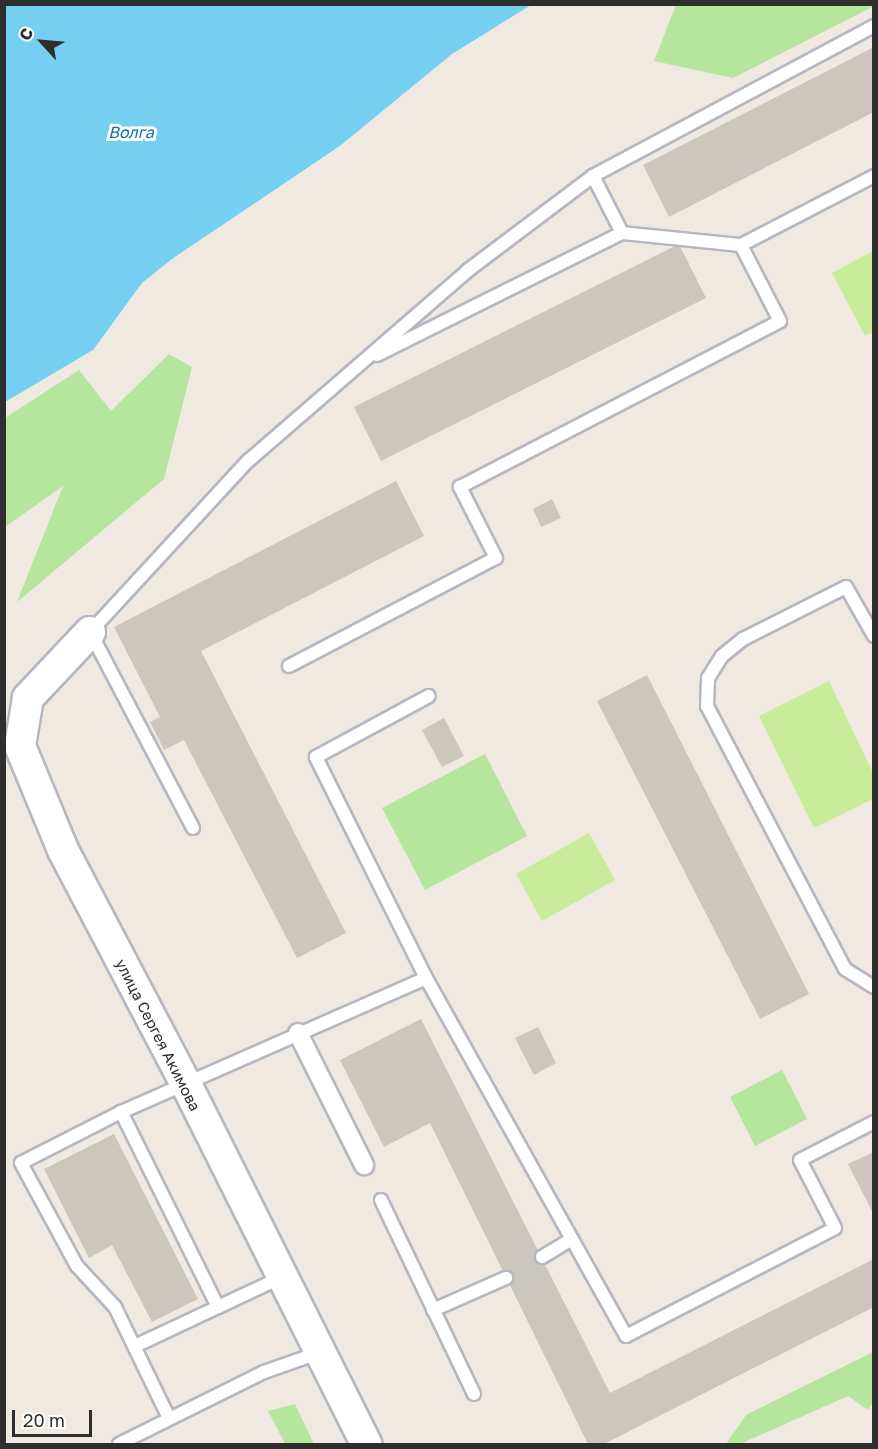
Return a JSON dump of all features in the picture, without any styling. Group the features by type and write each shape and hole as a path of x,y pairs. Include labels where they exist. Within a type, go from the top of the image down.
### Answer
{"street":[{"name":"улица Сергея Акимова","path":"90,632 28,698 20,746 63,850 185,1082 318,1353 366,1444"},
{"path":"298,1033 364,1165"}],"lane":[{"path":"194,828 90,632 248,461 467,271 593,176 873,26"},
{"path":"593,176 622,233"},
{"path":"360,363 622,233 741,245 873,176"},
{"path":"289,666 496,558 460,487 780,321 741,245"},
{"path":"873,636 846,587 743,639 722,656 708,678 707,706 845,969 873,987"},
{"path":"429,696 316,757 426,978 626,1336 835,1228 800,1160 873,1122"},
{"path":"169,1418 115,1307 77,1266 21,1163 185,1082 426,978"},
{"path":"121,1112 218,1307"},
{"path":"381,1200 474,1394"},
{"path":"542,1257 572,1239"},
{"path":"135,1346 282,1277"},
{"path":"434,1310 506,1278"},
{"path":"119,1444 264,1372 318,1353"}],"green space":[{"path":"873,4 874,6 733,78 654,61 676,5"},
{"path":"873,251 873,332 865,336 832,273"},
{"path":"169,354 192,367 164,479 17,602 63,486 5,527 5,418 79,370 111,411"},
{"path":"829,681 873,773 873,799 814,828 759,716"},
{"path":"485,754 527,836 425,890 382,808"},
{"path":"589,833 615,880 542,921 516,874"},
{"path":"782,1070 807,1119 755,1146 730,1097"},
{"path":"873,1352 873,1402 868,1410 848,1396 740,1444 726,1444 746,1415"},
{"path":"295,1404 314,1444 285,1444 268,1411"}],"water":[{"name":"Волга","path":"5,4 531,5 452,54 341,145 172,259 142,283 93,350 5,402"}],"building":[{"path":"874,47 874,112 669,217 643,165"},
{"path":"679,244 706,298 381,461 354,407"},
{"path":"396,481 424,536 201,651 346,933 297,958 184,740 164,750 150,722 160,717 114,627"},
{"path":"552,499 561,518 541,527 533,509"},
{"path":"647,675 809,994 760,1019 597,701"},
{"path":"444,718 464,756 442,767 422,730"},
{"path":"421,1019 610,1393 874,1259 874,1307 604,1444 588,1444 430,1123 384,1147 340,1060"},
{"path":"538,1027 556,1063 534,1075 515,1038"},
{"path":"114,1134 198,1299 152,1322 112,1245 89,1258 44,1169"},
{"path":"874,1152 874,1215 848,1164"}]}
